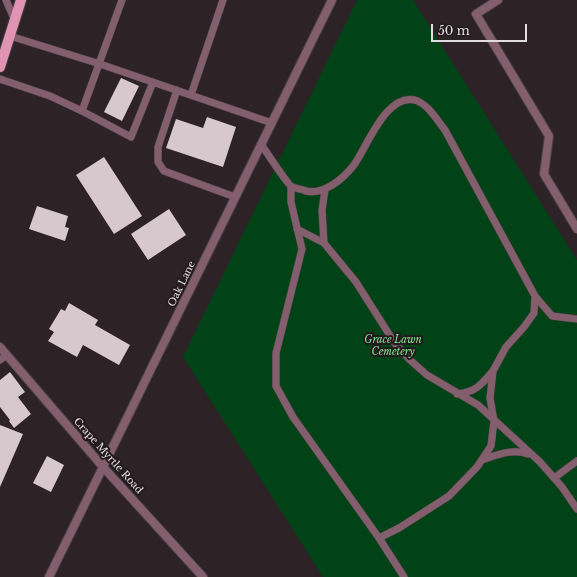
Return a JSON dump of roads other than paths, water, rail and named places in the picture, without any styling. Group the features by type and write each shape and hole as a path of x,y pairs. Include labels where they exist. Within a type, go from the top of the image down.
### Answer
{"main road":[{"path":"0,67 2,55 10,36 21,0"}],"street":[{"name":"Oak Lane","path":"49,577 332,0"},
{"path":"498,0 476,14 549,136 544,174 577,229"},
{"name":"Crape Myrtle Road","path":"0,347 3,358 204,577"}],"lane":[{"path":"6,0 15,21"},
{"path":"82,111 122,0"},
{"path":"191,95 223,0"},
{"path":"10,36 100,64 272,123"},
{"path":"0,79 50,96 131,137 153,82"},
{"path":"177,90 158,147 158,162 164,171 236,197"},
{"path":"261,144 277,169 291,186 310,192 325,190 354,165 375,127 387,112 402,101 415,100 427,107 445,130 535,296 552,316 577,319"},
{"path":"291,186 291,202 302,249 276,353 276,386 293,417 379,538 404,577"},
{"path":"324,243 322,210 325,190"},
{"path":"298,229 324,243 356,282 394,342 410,360 427,375 478,405 534,456 554,478 577,509"},
{"path":"457,394 467,393 480,387 493,371 506,347 524,328 534,313 535,296"},
{"path":"379,538 399,528 449,496 482,460 491,446 494,421 490,398 493,371"},
{"path":"482,460 505,453 521,451 534,456"},
{"path":"554,478 577,461"}],"park label":[{"name":"Grace Lawn Cemetery","path":"393,346"}]}
